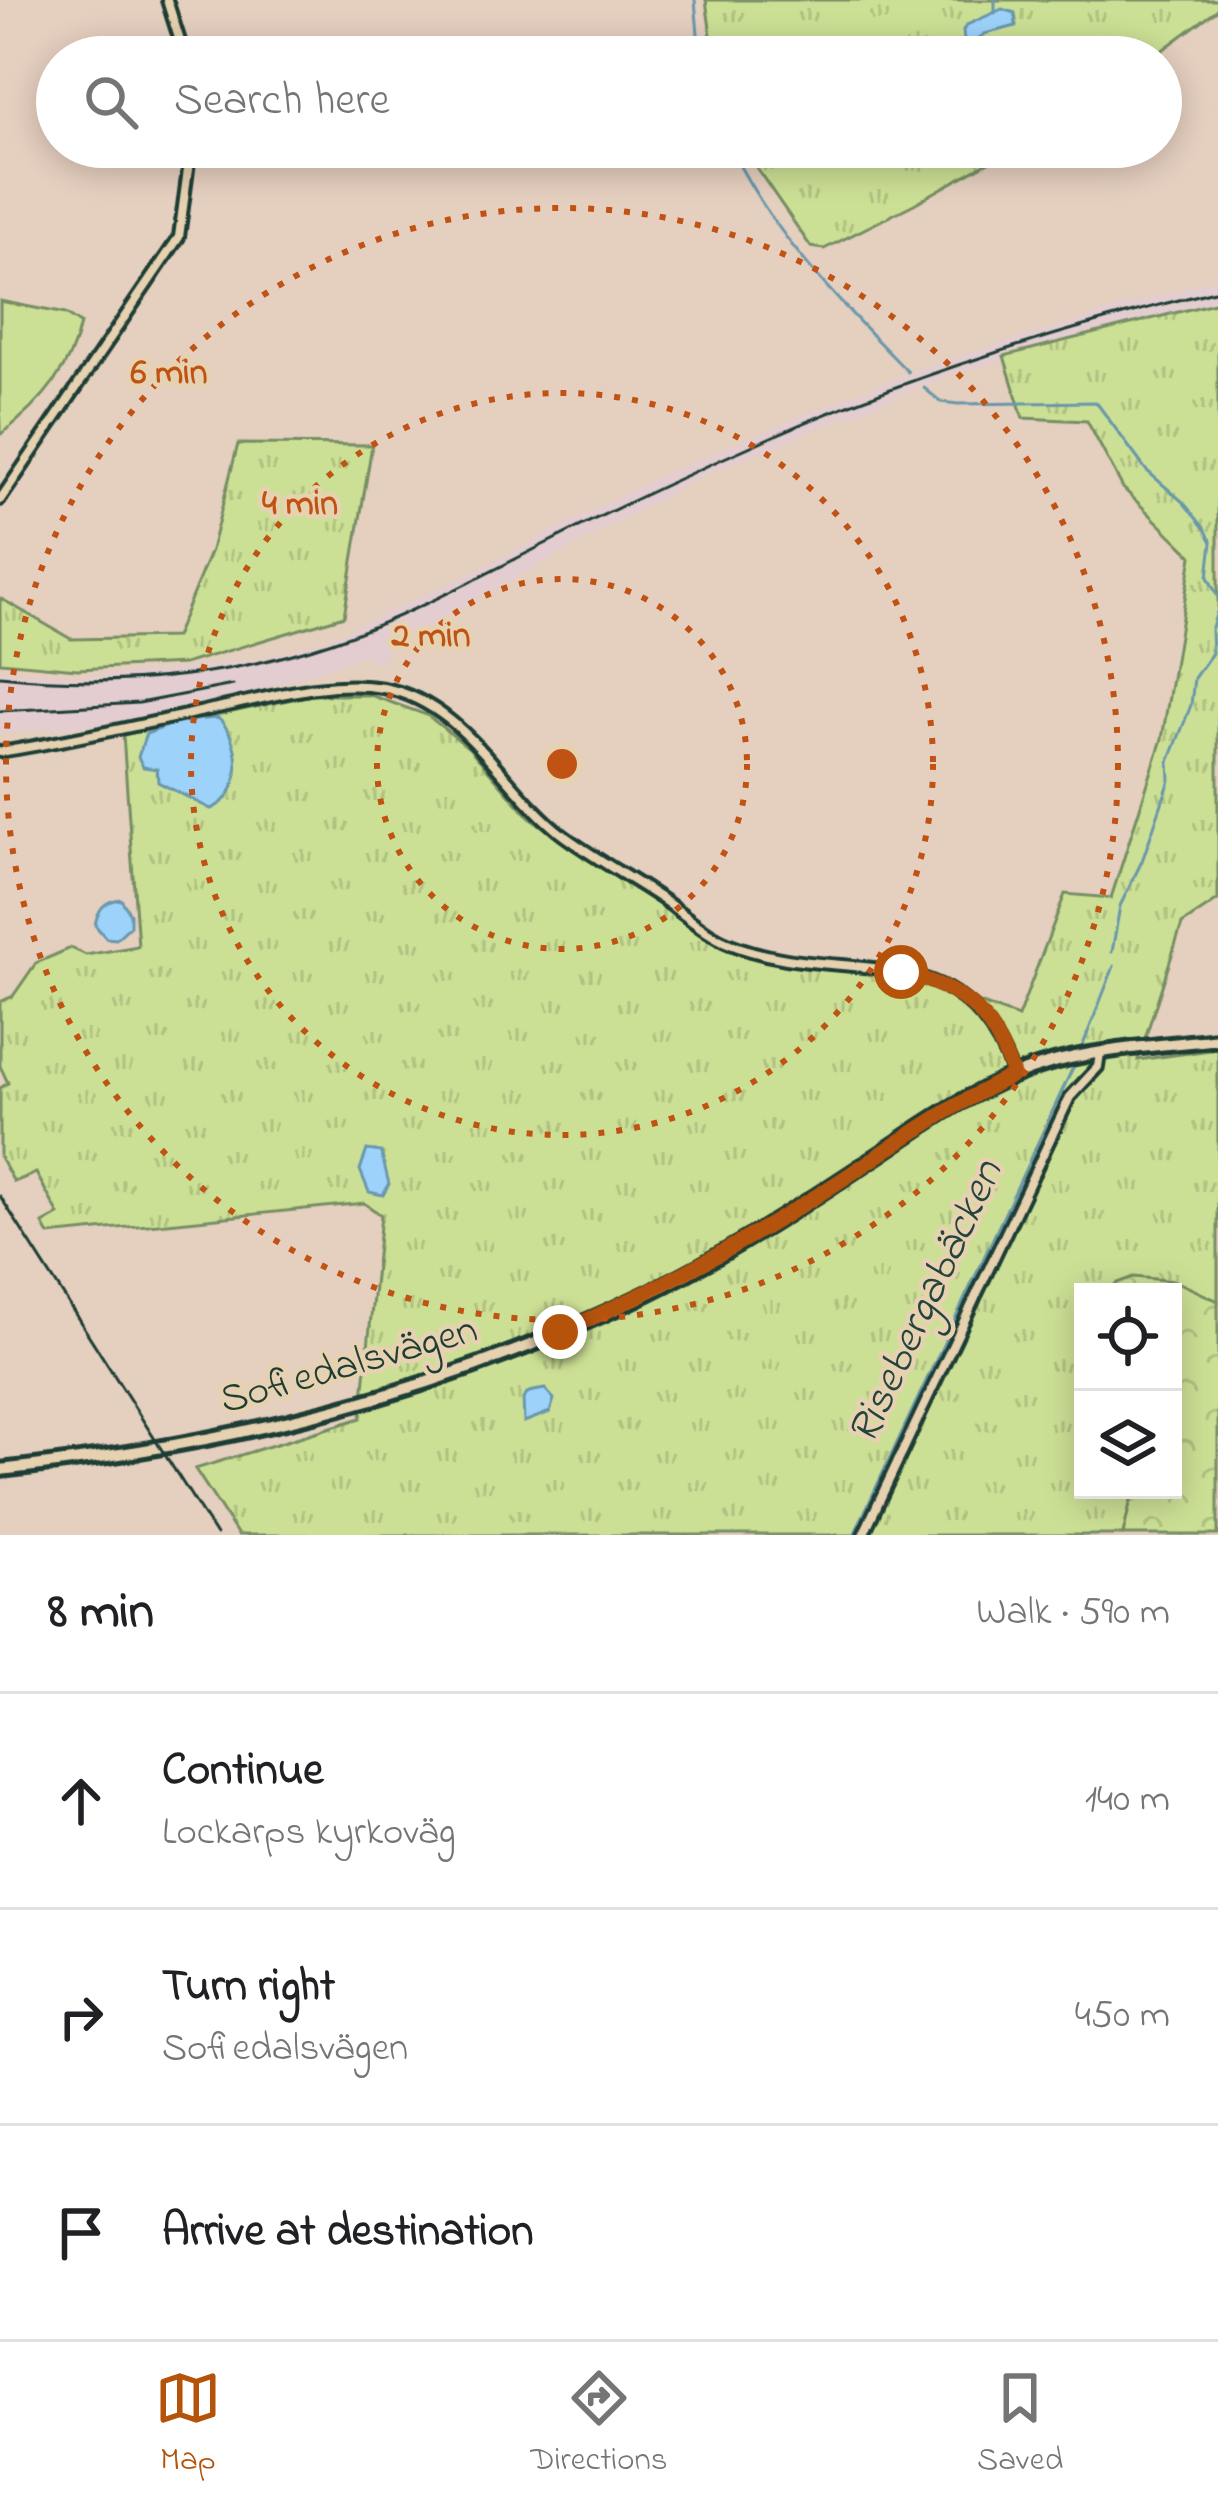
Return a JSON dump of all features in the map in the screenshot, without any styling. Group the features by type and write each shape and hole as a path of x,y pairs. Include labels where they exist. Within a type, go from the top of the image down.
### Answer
{"main road":[{"name":"Sofiedalsvägen","path":"0,1470 222,1439 335,1412 502,1356 647,1294 736,1245 961,1101 1013,1075 1097,1054 1218,1040"}],"street":[{"path":"167,1 178,36"},
{"path":"0,500 179,237 188,168"},
{"path":"0,752 279,695 350,684 389,689 440,713 481,748 538,816 728,944 795,959 901,972 949,988 977,1007 1003,1048 1013,1075"},
{"path":"863,1535 1070,1097 1097,1067 1097,1054"}],"shaded area":[{"path":"1218,278 1218,304 953,374 710,472 431,624 392,640 384,645 383,661 372,661 369,654 222,703 125,722 0,734 0,670 84,676 159,672 262,658 329,639 475,571 665,473 791,420 920,368"}],"green space":[{"path":"706,0 1218,0 1218,9 1181,36 711,36"},
{"path":"756,168 978,168 824,249 811,247"},
{"path":"0,301 65,314 80,324 69,357 51,386 0,435"},
{"path":"1218,302 1218,900 1182,924 1138,1060 1218,1049 1218,1301 1175,1282 1074,1283 1074,1499 1167,1499 1128,1514 1123,1535 238,1535 195,1469 361,1418 381,1215 364,1203 49,1235 43,1224 59,1215 36,1173 14,1182 0,1157 0,1088 8,1083 0,1066 0,1002 13,996 36,963 71,948 86,955 138,946 123,735 312,695 370,695 427,715 469,748 530,818 724,948 930,985 1018,1017 1065,894 1111,898 1162,739 1192,556 1123,488 1087,421 1023,418 1004,356"},
{"path":"238,444 372,445 344,616 184,664 77,669 0,662 0,598 71,639 175,637 211,550"},
{"path":"1133,1277 1179,1283 1117,1283"},
{"path":"1182,1284 1218,1301 1218,1535 1123,1535 1131,1499 1182,1499"}],"water":[{"path":"1002,9 1015,13 1016,26 982,36 964,36 967,25"},
{"path":"218,718 232,740 237,767 230,792 211,809 158,782 157,769 143,767 138,757 146,734 180,721"},
{"path":"121,899 130,914 130,926 116,939 106,938 95,925 98,914 106,904"},
{"path":"367,1150 381,1152 389,1184 383,1195 369,1192 360,1170"},
{"path":"545,1389 554,1399 550,1412 524,1422 523,1399 529,1392"}],"waterway":[{"name":"Risebergabäcken","path":"695,0 698,36"},
{"path":"995,0 995,13"},
{"name":"Risebergabäcken","path":"741,168 787,239 908,372"},
{"name":"Risebergabäcken","path":"924,388 941,402 958,404 1096,402 1146,470 1205,529 1212,542 1208,577 1218,597"},
{"name":"Risebergabäcken","path":"1112,952 1120,906 1142,861 1170,780 1169,762 1191,705 1194,678 1212,653 1211,630 1218,609"},
{"name":"Risebergabäcken","path":"1081,1050 1114,966"},
{"name":"Risebergabäcken","path":"854,1535 1077,1059"}],"railway":[{"path":"0,676 84,681 168,677 251,664 332,642 415,609 741,450 879,393 990,354 1218,290"},
{"path":"0,711 139,703 233,685"},
{"path":"0,1196 216,1535"}],"route":[{"path":"560,1332 647,1294 736,1245 961,1101 1013,1075 1003,1048 977,1007 949,988 901,972"}]}
